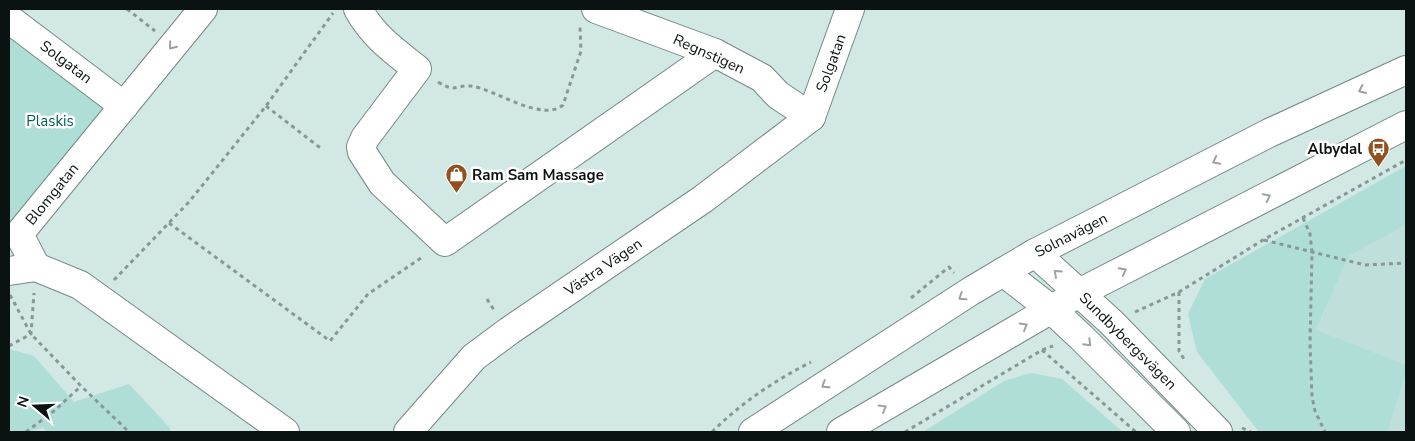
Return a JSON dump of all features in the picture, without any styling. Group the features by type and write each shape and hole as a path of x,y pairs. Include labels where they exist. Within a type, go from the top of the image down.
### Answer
{"main road":[{"name":"Blomgatan","path":"36,267 19,234 203,9"},
{"path":"358,9 365,22 378,38 417,69 365,138 361,147 362,152 382,183 445,242 715,53"},
{"name":"Solgatan","path":"811,117 850,9"},
{"name":"Regnstigen","path":"588,14 715,53 762,78 778,95 811,117"},
{"name":"Solgatan","path":"9,19 124,106"},
{"name":"Solnavägen","path":"753,432 1035,253 1270,133 1406,70"},
{"name":"Västra Vägen","path":"410,432 474,356 703,199 811,117"},
{"path":"841,432 1079,293 1406,125"},
{"name":"Sundbybergsvägen","path":"1035,253 1226,428"},
{"path":"9,271 36,267 80,285 285,432"},
{"name":"Sundbybergsvägen","path":"1003,272 1052,310 1176,432"}],"path":[{"path":"127,9 173,45"},
{"path":"98,297 189,202 266,106 337,9"},
{"path":"417,69 452,89 472,86 542,111 559,109 563,105 582,51 588,14"},
{"path":"266,106 323,150"},
{"path":"1111,322 1179,292 1263,240 1406,160"},
{"path":"1303,218 1310,234 1312,252 1310,343 1312,398 1315,411 1325,432"},
{"path":"169,222 330,341 368,294 445,242"},
{"path":"1263,240 1364,265 1406,263"},
{"path":"31,334 36,267"},
{"path":"906,301 949,268"},
{"path":"9,292 31,334 129,432"},
{"path":"1179,292 1179,351 1184,359"},
{"path":"9,346 31,334"},
{"path":"905,432 1042,350 1082,338"},
{"path":"1042,350 1136,432"},
{"path":"712,432 748,400 779,378 814,361"},
{"path":"26,432 54,411 81,386"},
{"path":"1226,428 1240,432"}],"shaded area":[{"path":"1406,225 1406,365 1316,331 1349,256"},
{"path":"1406,372 1406,432 1388,432"}],"green space":[{"name":"Plaskis","path":"9,35 112,113 18,226 9,220"},
{"path":"1406,166 1406,225 1349,256 1316,330 1406,365 1406,372 1388,432 1259,432 1197,352 1188,314 1205,279"},
{"path":"9,349 34,356 74,402 129,384 169,427 171,432 47,432 43,428 26,432 9,432"},
{"path":"1032,373 1062,379 1123,432 923,432 1004,381"}],"place":[{"name":"Albydal","path":"1378,168"},
{"name":"Ram Sam Massage","path":"456,194"}]}
